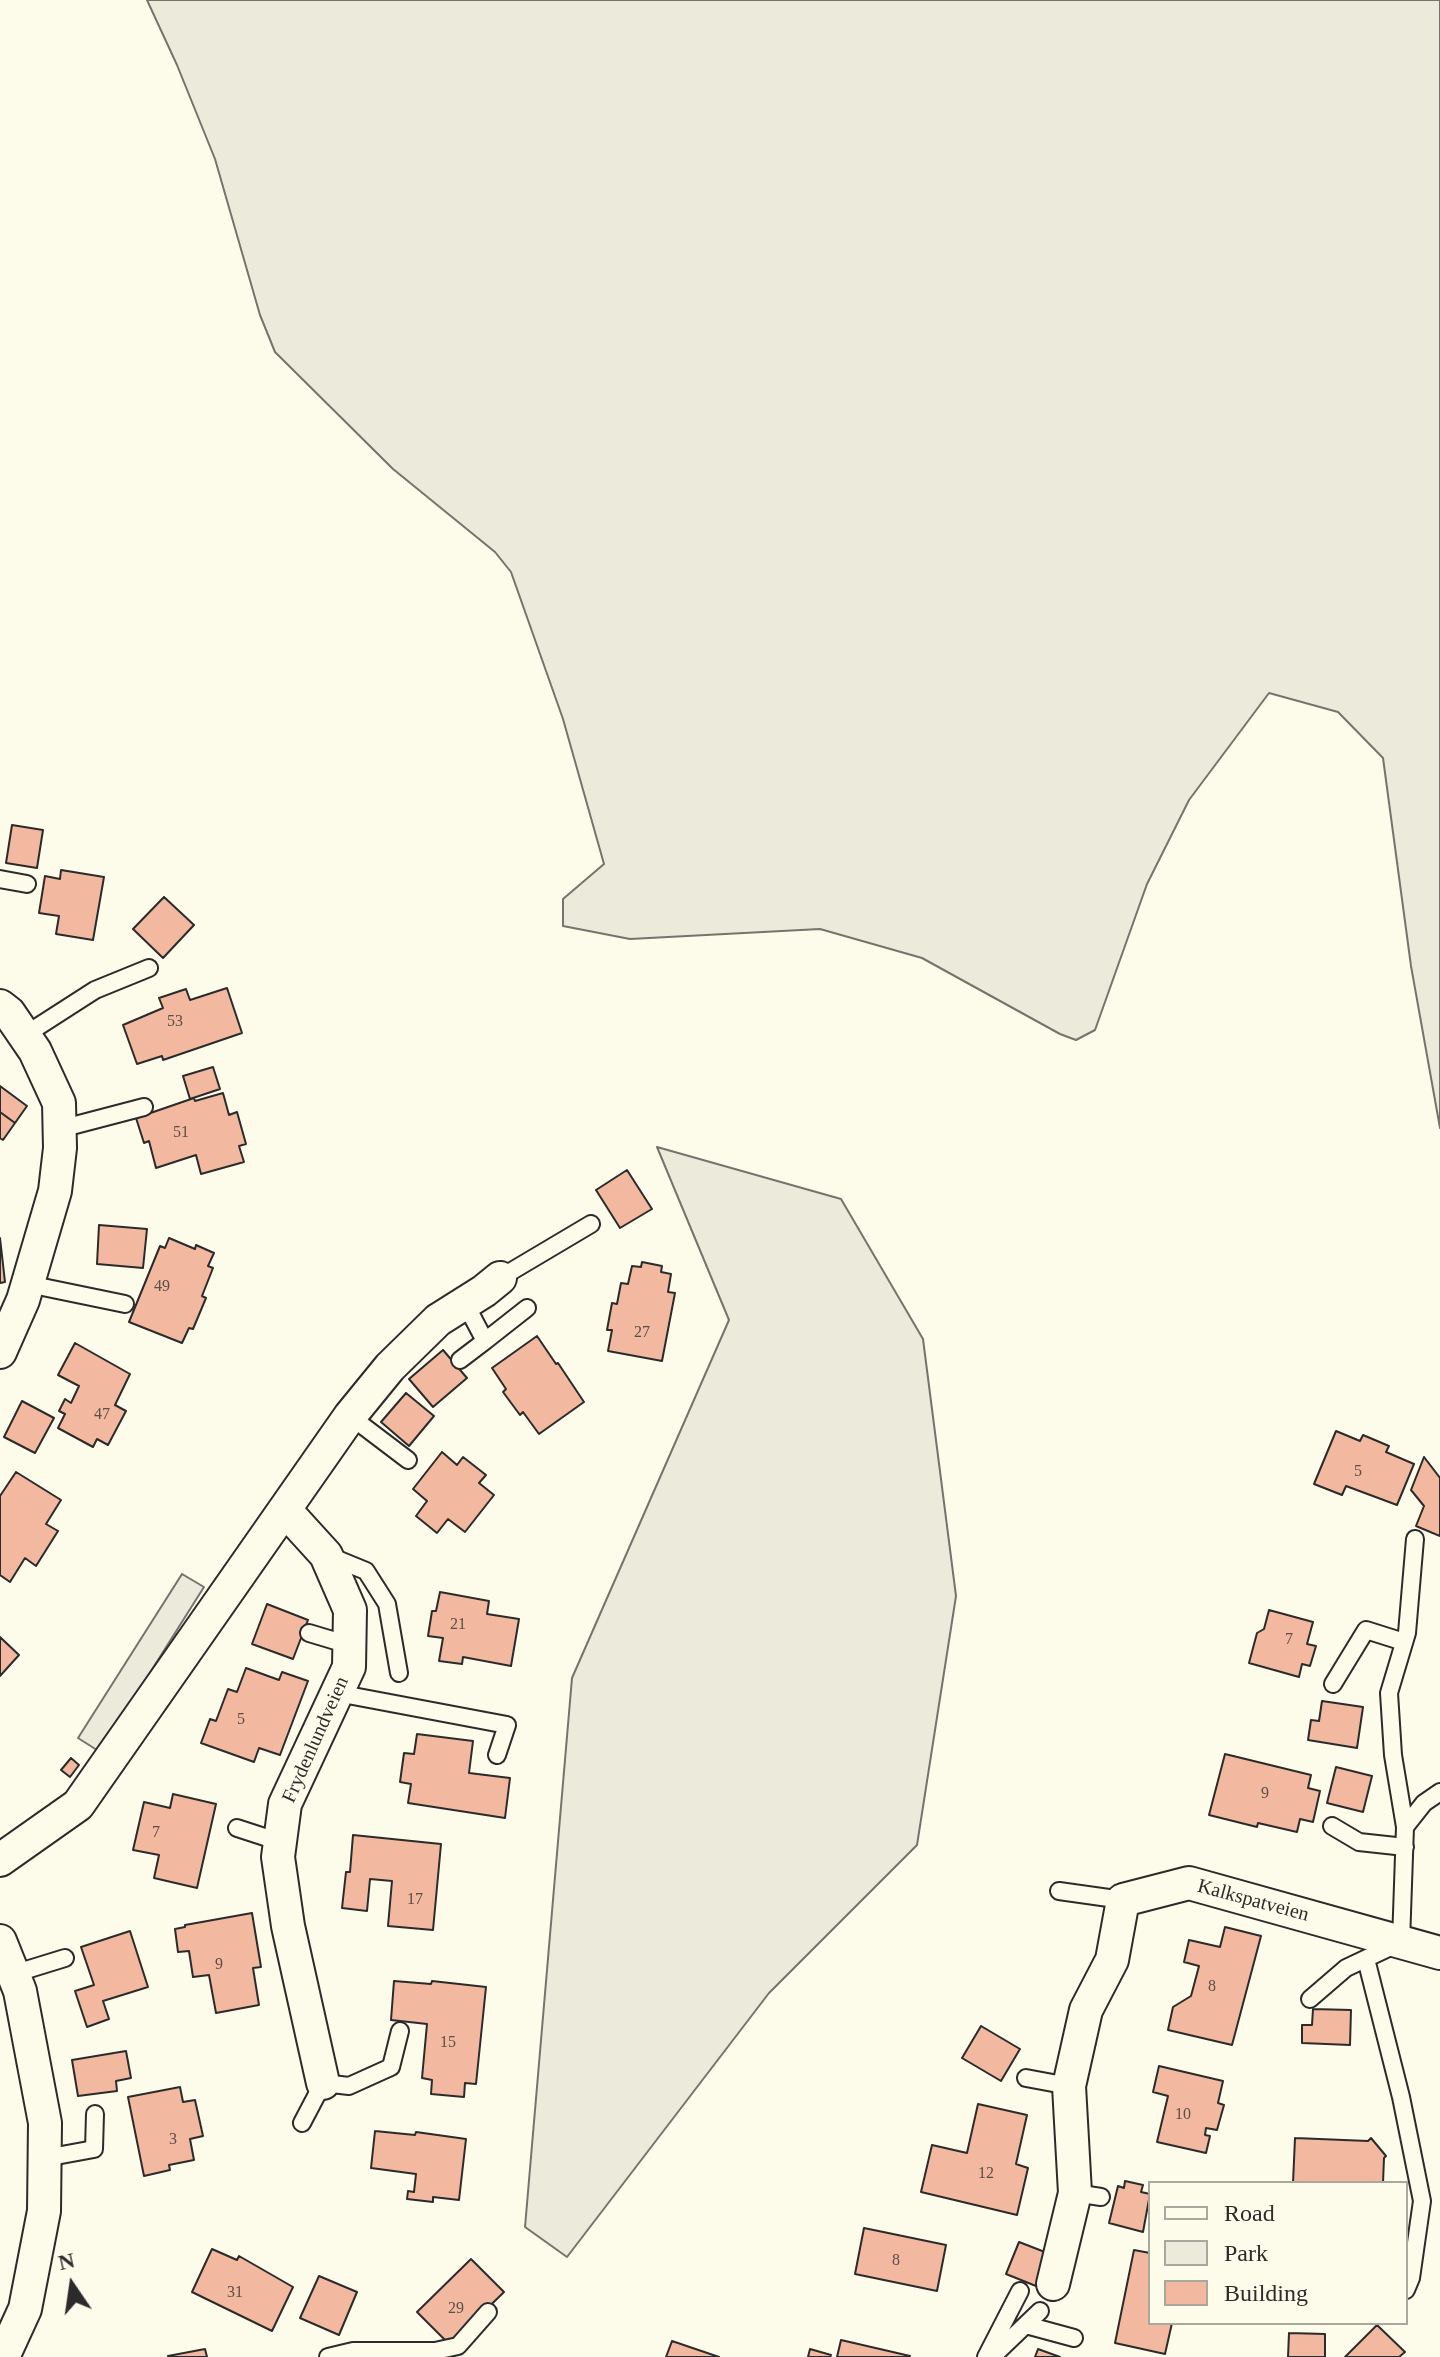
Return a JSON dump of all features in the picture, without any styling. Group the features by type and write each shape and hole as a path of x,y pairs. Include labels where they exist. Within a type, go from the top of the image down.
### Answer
{"street":[{"path":"0,1006 9,1013 35,1051 59,1103 60,1129 55,1191 28,1284 1,1346"},
{"path":"0,1860 78,1805 350,1416 390,1367 438,1320 500,1278"},
{"name":"Frydenlundveien","path":"285,1510 326,1555 350,1610 349,1667 285,1804 278,1857 288,1926 323,2083"},
{"name":"Kalkspatveien","path":"1123,1900 1189,1883 1440,1953"},
{"path":"1046,2297 1088,2195 1069,2086 1086,2010 1112,1960 1123,1900"},
{"path":"0,1941 20,1991 45,2123 44,2211 25,2309 3,2357"}],"lane":[{"path":"0,879 27,884"},
{"path":"25,1035 95,990 149,968"},
{"path":"60,1129 144,1107"},
{"path":"500,1278 591,1224"},
{"path":"28,1284 125,1304"},
{"path":"465,1303 485,1341"},
{"path":"460,1360 527,1308"},
{"path":"350,1416 408,1460"},
{"path":"1310,1999 1346,1968 1401,1942 1405,1827 1393,1755 1389,1693 1404,1642 1415,1539"},
{"path":"326,1555 366,1571 387,1604 399,1673"},
{"path":"1333,1684 1366,1630 1404,1642"},
{"path":"309,1633 349,1645"},
{"path":"337,1693 507,1725 497,1755"},
{"path":"1405,1827 1424,1803 1440,1792"},
{"path":"1332,1826 1359,1842 1405,1847"},
{"path":"237,1828 280,1842"},
{"path":"1059,1891 1123,1900"},
{"path":"13,1974 65,1958"},
{"path":"1366,1959 1404,2112 1422,2201 1412,2224 1411,2278 1408,2285"},
{"path":"302,2123 323,2083 349,2086 391,2067 400,2031"},
{"path":"1026,2078 1069,2086"},
{"path":"45,2158 94,2149 95,2114"},
{"path":"989,2357 1020,2291"},
{"path":"989,2357 1026,2325 1046,2297"},
{"path":"328,2357 353,2351 435,2351 458,2346 488,2312"},
{"path":"1026,2325 1074,2338"}],"green space":[{"path":"147,0 1440,0 1440,1128 1411,966 1383,758 1338,712 1269,693 1189,800 1147,884 1095,1030 1076,1040 922,958 820,929 630,939 563,926 563,899 604,864 563,719 511,572 495,552 393,469 275,352 260,315 215,159"},
{"path":"657,1147 841,1199 923,1339 956,1596 917,1845 769,1993 567,2257 525,2227 572,1678 729,1320"}],"shaded area":[{"path":"182,1574 204,1587 100,1752 78,1738"}],"building":[{"path":"12,825 43,830 37,868 6,863"},
{"path":"61,870 104,877 93,940 56,934 59,916 39,913 45,876 60,879"},
{"path":"164,897 194,925 163,958 133,929"},
{"path":"227,988 242,1033 163,1060 162,1056 137,1064 123,1025 163,1008 159,998 186,989 190,1000"},
{"path":"213,1067 220,1089 190,1099 183,1076"},
{"path":"0,1086 27,1106 15,1123 0,1112"},
{"path":"223,1093 229,1115 237,1112 246,1144 239,1146 244,1162 201,1174 196,1155 156,1168 149,1141 144,1143 136,1118 194,1098 195,1101"},
{"path":"0,1112 15,1123 3,1140 0,1138"},
{"path":"627,1170 652,1209 620,1228 596,1190"},
{"path":"99,1225 147,1229 143,1268 97,1264"},
{"path":"0,1238 5,1282 0,1283"},
{"path":"169,1238 214,1253 208,1266 213,1268 202,1296 206,1298 193,1329 189,1328 182,1343 129,1322 160,1246 165,1248"},
{"path":"642,1262 662,1266 661,1272 671,1274 668,1292 675,1293 662,1361 608,1351 612,1330 607,1330 612,1303 617,1304 621,1283 628,1284 632,1266 641,1267"},
{"path":"537,1336 584,1402 539,1434 503,1392 506,1389 492,1368"},
{"path":"75,1343 130,1374 115,1405 126,1411 108,1445 97,1439 93,1447 58,1428 65,1414 59,1411 65,1399 71,1403 79,1386 58,1375"},
{"path":"443,1350 467,1378 433,1407 409,1379"},
{"path":"406,1393 434,1416 409,1446 381,1422"},
{"path":"22,1401 54,1418 35,1453 4,1437"},
{"path":"1336,1431 1360,1441 1363,1435 1389,1446 1386,1452 1414,1464 1397,1505 1346,1486 1342,1495 1314,1484"},
{"path":"442,1452 457,1465 463,1457 486,1475 479,1483 494,1495 465,1532 448,1519 437,1533 416,1516 427,1501 413,1489"},
{"path":"1424,1457 1440,1478 1440,1536 1416,1526 1424,1506 1411,1490"},
{"path":"16,1472 61,1500 46,1524 58,1531 36,1566 25,1558 10,1582 0,1575 0,1496"},
{"path":"440,1592 489,1601 487,1614 519,1619 511,1666 463,1657 462,1664 439,1661 443,1638 428,1636 432,1611 436,1611"},
{"path":"267,1604 308,1620 293,1659 252,1644"},
{"path":"1269,1610 1313,1622 1307,1644 1316,1646 1310,1666 1302,1664 1299,1677 1249,1663 1257,1633 1264,1629"},
{"path":"0,1637 19,1655 0,1676"},
{"path":"246,1668 279,1680 282,1672 308,1681 280,1755 259,1748 254,1762 201,1743 210,1719 216,1721 228,1689 237,1692"},
{"path":"1322,1701 1363,1707 1357,1748 1308,1740 1311,1720 1319,1721"},
{"path":"417,1734 473,1741 469,1773 510,1778 505,1818 408,1803 411,1784 400,1782 404,1753 414,1754"},
{"path":"1225,1754 1311,1775 1308,1788 1320,1791 1313,1822 1300,1819 1297,1832 1258,1823 1257,1827 1209,1815"},
{"path":"71,1758 79,1765 70,1777 61,1770"},
{"path":"1336,1767 1372,1776 1363,1812 1327,1803"},
{"path":"173,1794 216,1804 197,1888 154,1878 159,1855 133,1850 144,1802 170,1808"},
{"path":"353,1835 441,1844 433,1930 388,1926 392,1881 370,1879 367,1911 342,1908 346,1872 350,1872"},
{"path":"252,1913 261,1967 253,1968 259,2005 216,2013 209,1975 193,1977 189,1951 178,1952 175,1929"},
{"path":"1225,1927 1261,1936 1232,2045 1168,2030 1173,2007 1191,1996 1199,1966 1184,1962 1189,1940 1220,1947"},
{"path":"130,1931 148,1987 103,2001 109,2019 87,2027 75,1991 94,1985 81,1947"},
{"path":"394,1981 431,1984 432,1981 486,1987 476,2084 465,2083 464,2097 431,2094 432,2080 422,2078 427,2024 391,2020"},
{"path":"1313,2009 1351,2010 1350,2045 1302,2043 1302,2025 1312,2025"},
{"path":"981,2026 1020,2049 1001,2081 962,2058"},
{"path":"126,2051 131,2078 116,2081 117,2091 78,2096 72,2060"},
{"path":"1159,2066 1223,2081 1218,2103 1224,2105 1217,2130 1206,2128 1205,2135 1210,2136 1206,2153 1157,2142 1168,2096 1153,2092"},
{"path":"180,2087 183,2102 195,2100 203,2136 190,2139 194,2160 169,2165 170,2170 144,2176 128,2097"},
{"path":"978,2104 1027,2115 1016,2164 1028,2168 1017,2215 921,2192 932,2145 967,2153"},
{"path":"375,2131 415,2135 416,2132 466,2139 459,2200 433,2197 433,2202 407,2199 408,2191 414,2192 416,2174 371,2168"},
{"path":"1295,2138 1368,2141 1371,2138 1386,2156 1383,2181 1293,2181"},
{"path":"1125,2181 1143,2185 1141,2192 1148,2194 1143,2232 1109,2223 1118,2186 1124,2188"},
{"path":"864,2228 946,2245 937,2291 855,2274"},
{"path":"1019,2242 1050,2254 1036,2286 1006,2274"},
{"path":"212,2249 237,2260 239,2256 293,2287 272,2331 192,2292"},
{"path":"1134,2250 1148,2253 1148,2325 1172,2325 1165,2354 1115,2343"},
{"path":"471,2259 504,2292 450,2345 417,2312"},
{"path":"319,2276 357,2292 339,2335 300,2318"},
{"path":"1377,2325 1405,2352 1399,2357 1345,2357"},
{"path":"1289,2333 1325,2334 1325,2357 1288,2357"},
{"path":"841,2340 910,2356 837,2357"},
{"path":"672,2341 719,2357 666,2357"},
{"path":"205,2349 207,2357 168,2356"},
{"path":"810,2349 831,2355 808,2357"},
{"path":"1038,2349 1060,2357 1035,2357"}]}
